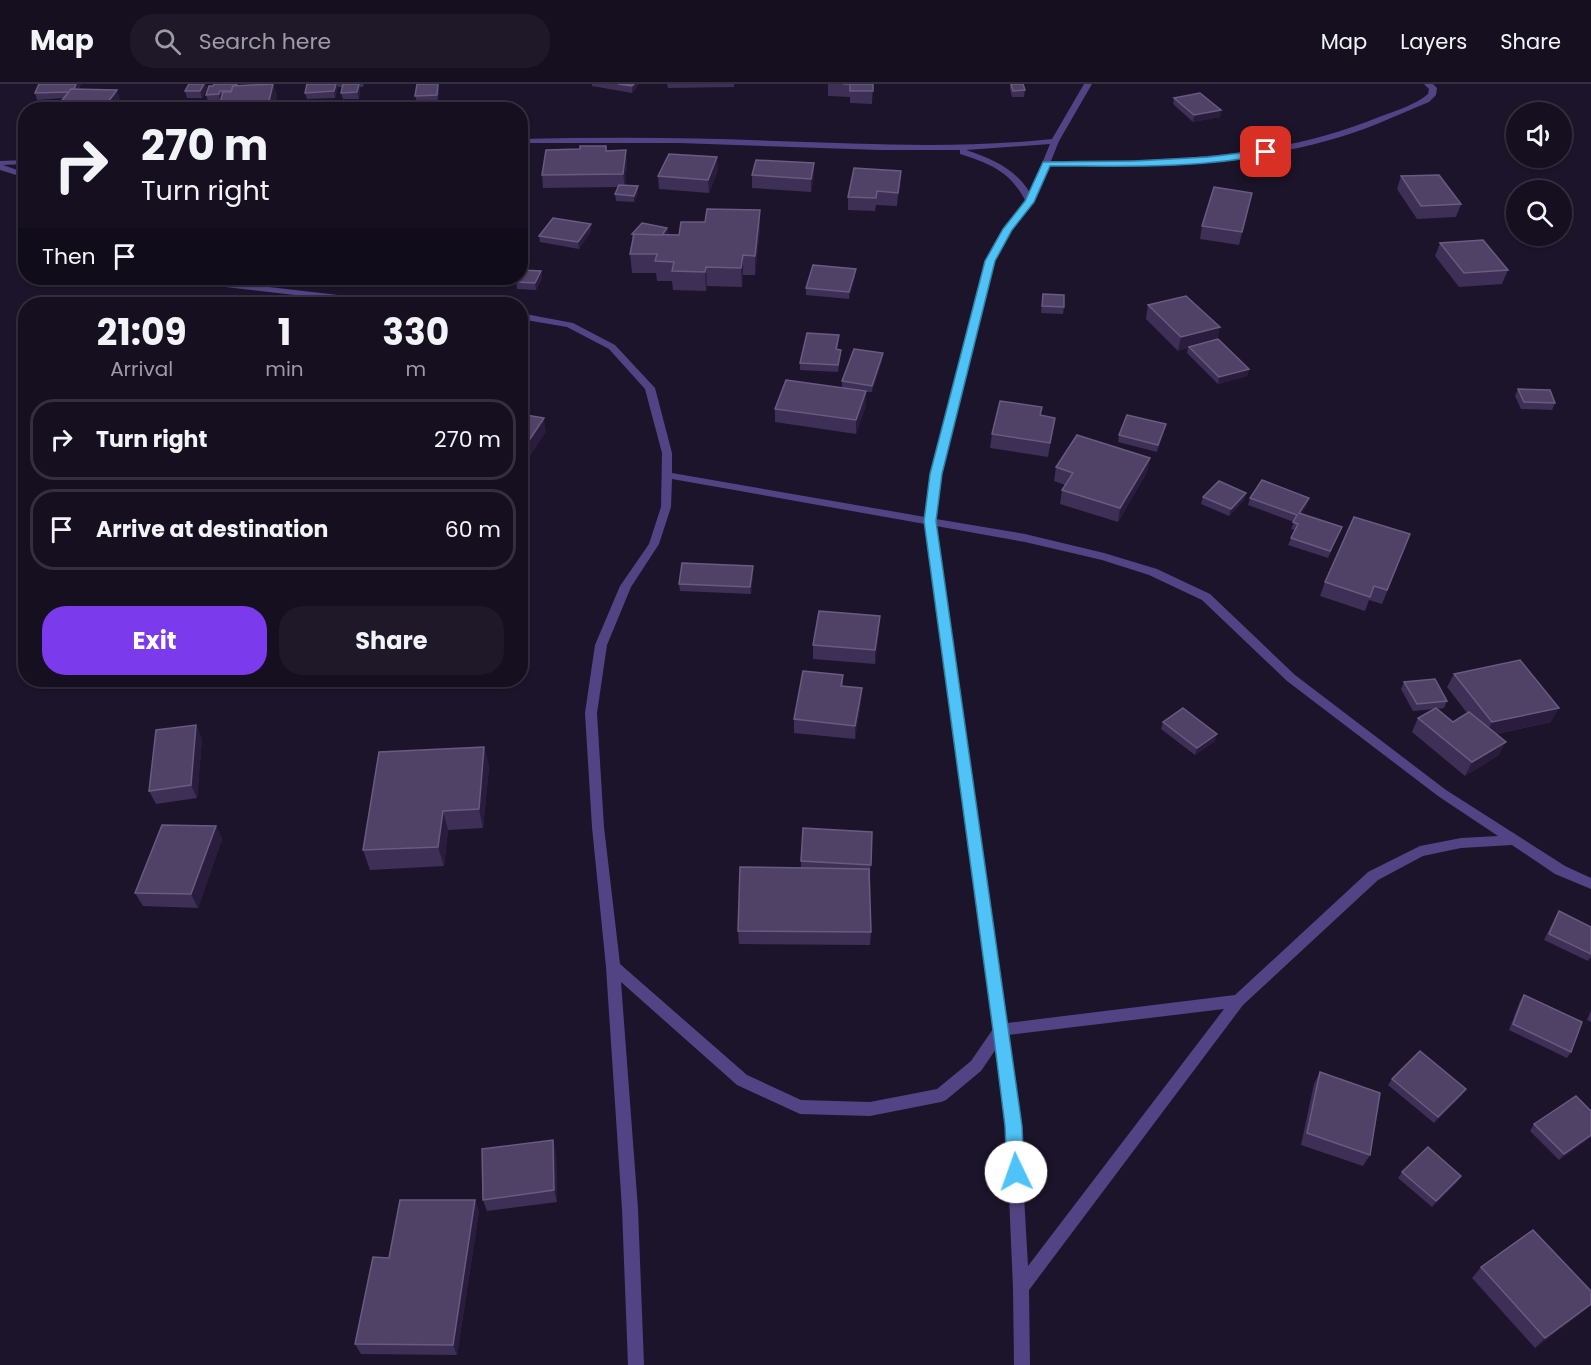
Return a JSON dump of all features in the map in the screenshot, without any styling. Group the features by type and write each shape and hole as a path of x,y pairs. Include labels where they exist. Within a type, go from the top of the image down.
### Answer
{"street":[{"path":"1022,1365 1022,1288 1013,1126 930,521 936,474 990,261 1008,229 1030,202 1055,141 1088,84"},
{"path":"1047,164 1135,164 1208,160 1278,150 1313,142 1368,124 1426,100 1432,95 1433,88 1428,84"},
{"path":"528,141 712,141 954,149 1003,148 1055,141"},
{"path":"954,149 1010,171 1023,185 1030,202"},
{"path":"0,163 18,162"},
{"path":"0,167 18,173"},
{"path":"231,285 332,297"},
{"path":"528,317 570,325 612,347 650,388 667,453 666,507 654,544 626,586 601,645 591,712 598,827 613,967 630,1209 636,1365"},
{"path":"667,475 1025,538 1104,557 1153,572 1206,597 1291,678 1442,793 1560,870 1591,884"},
{"path":"1022,1288 1238,1001 1373,876 1420,851 1461,843 1513,840"},
{"path":"613,967 742,1080 800,1107 870,1109 941,1095 976,1066 1001,1030 1238,1001"}],"building":[{"path":"39,84 76,84 69,92 35,93"},
{"path":"189,84 204,84 200,91 185,91"},
{"path":"237,84 231,91 206,95 209,86"},
{"path":"273,84 269,101 220,102 223,92 231,92 233,86"},
{"path":"307,84 336,84 334,91 305,93"},
{"path":"343,84 359,84 357,92 341,93"},
{"path":"417,84 438,84 437,95 415,96"},
{"path":"850,84 873,84 873,91 850,91"},
{"path":"1011,84 1023,84 1025,90 1013,91"},
{"path":"71,89 117,90 108,102 60,102"},
{"path":"1200,93 1221,110 1194,115 1174,98"},
{"path":"580,146 606,146 606,151 626,150 623,174 542,175 546,150 580,149"},
{"path":"669,154 717,157 708,180 658,176"},
{"path":"756,160 814,163 811,179 752,175"},
{"path":"854,168 901,171 898,193 877,191 876,198 848,197"},
{"path":"1439,175 1461,204 1421,206 1401,176"},
{"path":"619,185 638,186 634,196 615,194"},
{"path":"1214,187 1252,193 1242,232 1202,226"},
{"path":"707,209 760,210 755,256 743,255 741,268 706,267 705,272 672,271 674,262 655,261 657,254 630,254 634,234 679,235 681,222 705,222"},
{"path":"553,218 591,224 578,242 539,236"},
{"path":"642,223 667,228 662,235 632,234"},
{"path":"1483,240 1508,270 1464,273 1440,243"},
{"path":"813,265 856,269 849,292 806,288"},
{"path":"528,270 541,271 535,283 528,283"},
{"path":"1043,294 1064,295 1064,307 1042,306"},
{"path":"1186,296 1220,327 1181,337 1148,305"},
{"path":"807,333 839,335 836,349 841,350 838,365 800,363"},
{"path":"1218,339 1249,369 1219,377 1189,347"},
{"path":"854,349 883,353 872,386 842,381"},
{"path":"786,380 866,391 856,420 775,409"},
{"path":"1518,389 1550,390 1555,403 1524,402"},
{"path":"1000,401 1042,407 1040,415 1055,418 1050,443 992,434"},
{"path":"528,415 544,418 528,442"},
{"path":"1127,415 1166,424 1158,445 1119,435"},
{"path":"1077,435 1150,458 1120,508 1062,490 1073,473 1056,467"},
{"path":"1262,480 1309,498 1299,513 1342,527 1330,551 1291,538 1298,524 1293,522 1297,515 1250,498"},
{"path":"1219,481 1246,493 1231,509 1203,497"},
{"path":"1354,517 1410,534 1387,590 1374,586 1370,597 1325,582"},
{"path":"682,563 753,566 750,587 679,584"},
{"path":"819,611 880,616 875,650 813,645"},
{"path":"1520,660 1559,708 1492,722 1454,674"},
{"path":"803,671 843,675 841,686 862,688 855,726 794,719"},
{"path":"1435,679 1447,701 1417,704 1404,682"},
{"path":"1183,708 1217,734 1197,748 1163,722"},
{"path":"1436,708 1453,722 1469,712 1506,742 1472,762 1418,718"},
{"path":"196,725 191,785 149,791 156,730"},
{"path":"484,747 479,809 443,811 438,847 363,850 379,752"},
{"path":"162,825 216,826 191,894 135,893"},
{"path":"803,828 872,832 871,865 801,861"},
{"path":"740,867 869,869 871,932 738,931"},
{"path":"1559,911 1591,927 1591,954 1549,934"},
{"path":"1524,995 1582,1022 1571,1052 1513,1024"},
{"path":"1420,1051 1466,1089 1438,1117 1392,1079"},
{"path":"1320,1072 1380,1093 1370,1155 1307,1133"},
{"path":"1576,1096 1591,1111 1591,1135 1564,1154 1534,1124"},
{"path":"553,1140 554,1190 483,1200 482,1149"},
{"path":"1428,1147 1461,1176 1436,1201 1402,1172"},
{"path":"400,1200 475,1200 453,1345 355,1344 373,1257 389,1258"},
{"path":"1533,1230 1591,1291 1591,1304 1545,1338 1481,1267"}],"route":[{"path":"1016,1172 1013,1126 980,871 930,521 936,474 990,261 1008,229 1030,202 1047,164 1135,164 1208,160 1266,152"}]}
